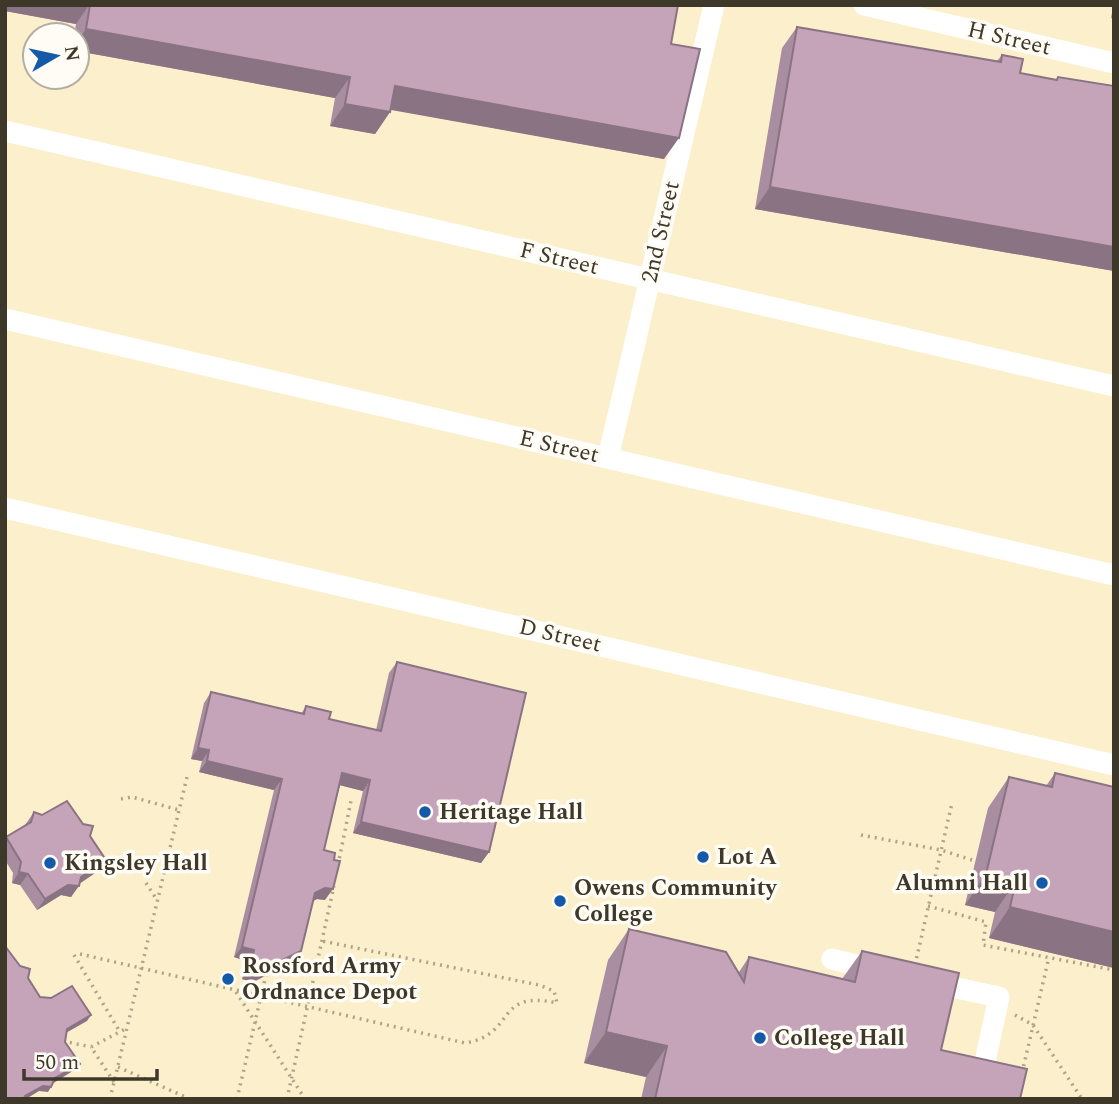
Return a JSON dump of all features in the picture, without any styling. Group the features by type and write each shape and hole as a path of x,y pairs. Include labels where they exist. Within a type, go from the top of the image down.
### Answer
{"street":[{"name":"2nd Street","path":"608,458 713,5"},
{"name":"H Street","path":"864,5 1114,64"},
{"name":"F Street","path":"5,131 1114,386"},
{"name":"E Street","path":"5,319 1114,575"},
{"name":"D Street","path":"5,508 1114,765"},
{"path":"832,959 999,996 981,1080 959,1077"}],"path":[{"path":"110,1099 187,777"},
{"path":"121,799 132,797 179,810"},
{"path":"287,1099 309,1007 351,802"},
{"path":"907,977 928,906 952,803"},
{"path":"861,835 941,850 975,861"},
{"path":"146,883 157,900"},
{"path":"928,906 986,922 983,945 1114,970"},
{"path":"80,954 465,1043 477,1041 496,1030 514,1006 532,998 557,1003 554,991 539,985 322,942"},
{"path":"74,955 120,1032"},
{"path":"1022,1074 1049,957"},
{"path":"237,1099 259,995 266,975"},
{"path":"235,990 305,1099"},
{"path":"997,1009 1013,1013 1033,1025 1082,1099"},
{"path":"62,1041 92,1047 127,1028"},
{"path":"92,1047 114,1082"},
{"path":"118,1067 190,1099"}],"building":[{"path":"90,5 678,5 671,44 700,49 679,138 395,86 390,112 345,104 350,77 91,30 91,21 87,21"},
{"path":"797,27 1001,62 1002,55 1023,59 1020,73 1114,86 1114,247 770,187"},
{"name":"Heritage Hall","path":"397,662 526,693 489,852 361,822 370,780 342,773 324,850 335,853 334,860 340,861 333,889 325,888 315,893 301,951 260,971 250,968 254,950 242,947 282,779 207,761 209,750 198,748 211,692 304,714 306,706 331,712 329,719 381,731"},
{"name":"Alumni Hall","path":"1055,773 1114,787 1114,932 1010,907 1016,881 986,874 1009,777 1052,787"},
{"name":"Kingsley Hall","path":"67,801 83,824 93,826 90,836 106,860 81,877 79,886 68,885 45,899 28,874 19,872 21,862 6,837 31,822 34,812 42,815"},
{"name":"College Hall","path":"629,929 726,952 744,982 749,957 855,982 862,951 959,973 941,1050 1027,1069 1020,1099 655,1099 667,1046 606,1032"},
{"path":"5,946 20,966 30,969 28,978 40,997 51,998 72,986 91,1015 67,1029 65,1042 80,1064 55,1078 51,1087 43,1086 24,1099 5,1099"}],"place":[{"name":"Heritage Hall","path":"425,812"},
{"name":"Lot A","path":"703,857"},
{"name":"Kingsley Hall","path":"50,863"},
{"name":"Alumni Hall","path":"1042,883"},
{"name":"Owens Community College","path":"560,901"},
{"name":"Rossford Army Ordnance Depot","path":"228,979"},
{"name":"College Hall","path":"760,1038"}]}
